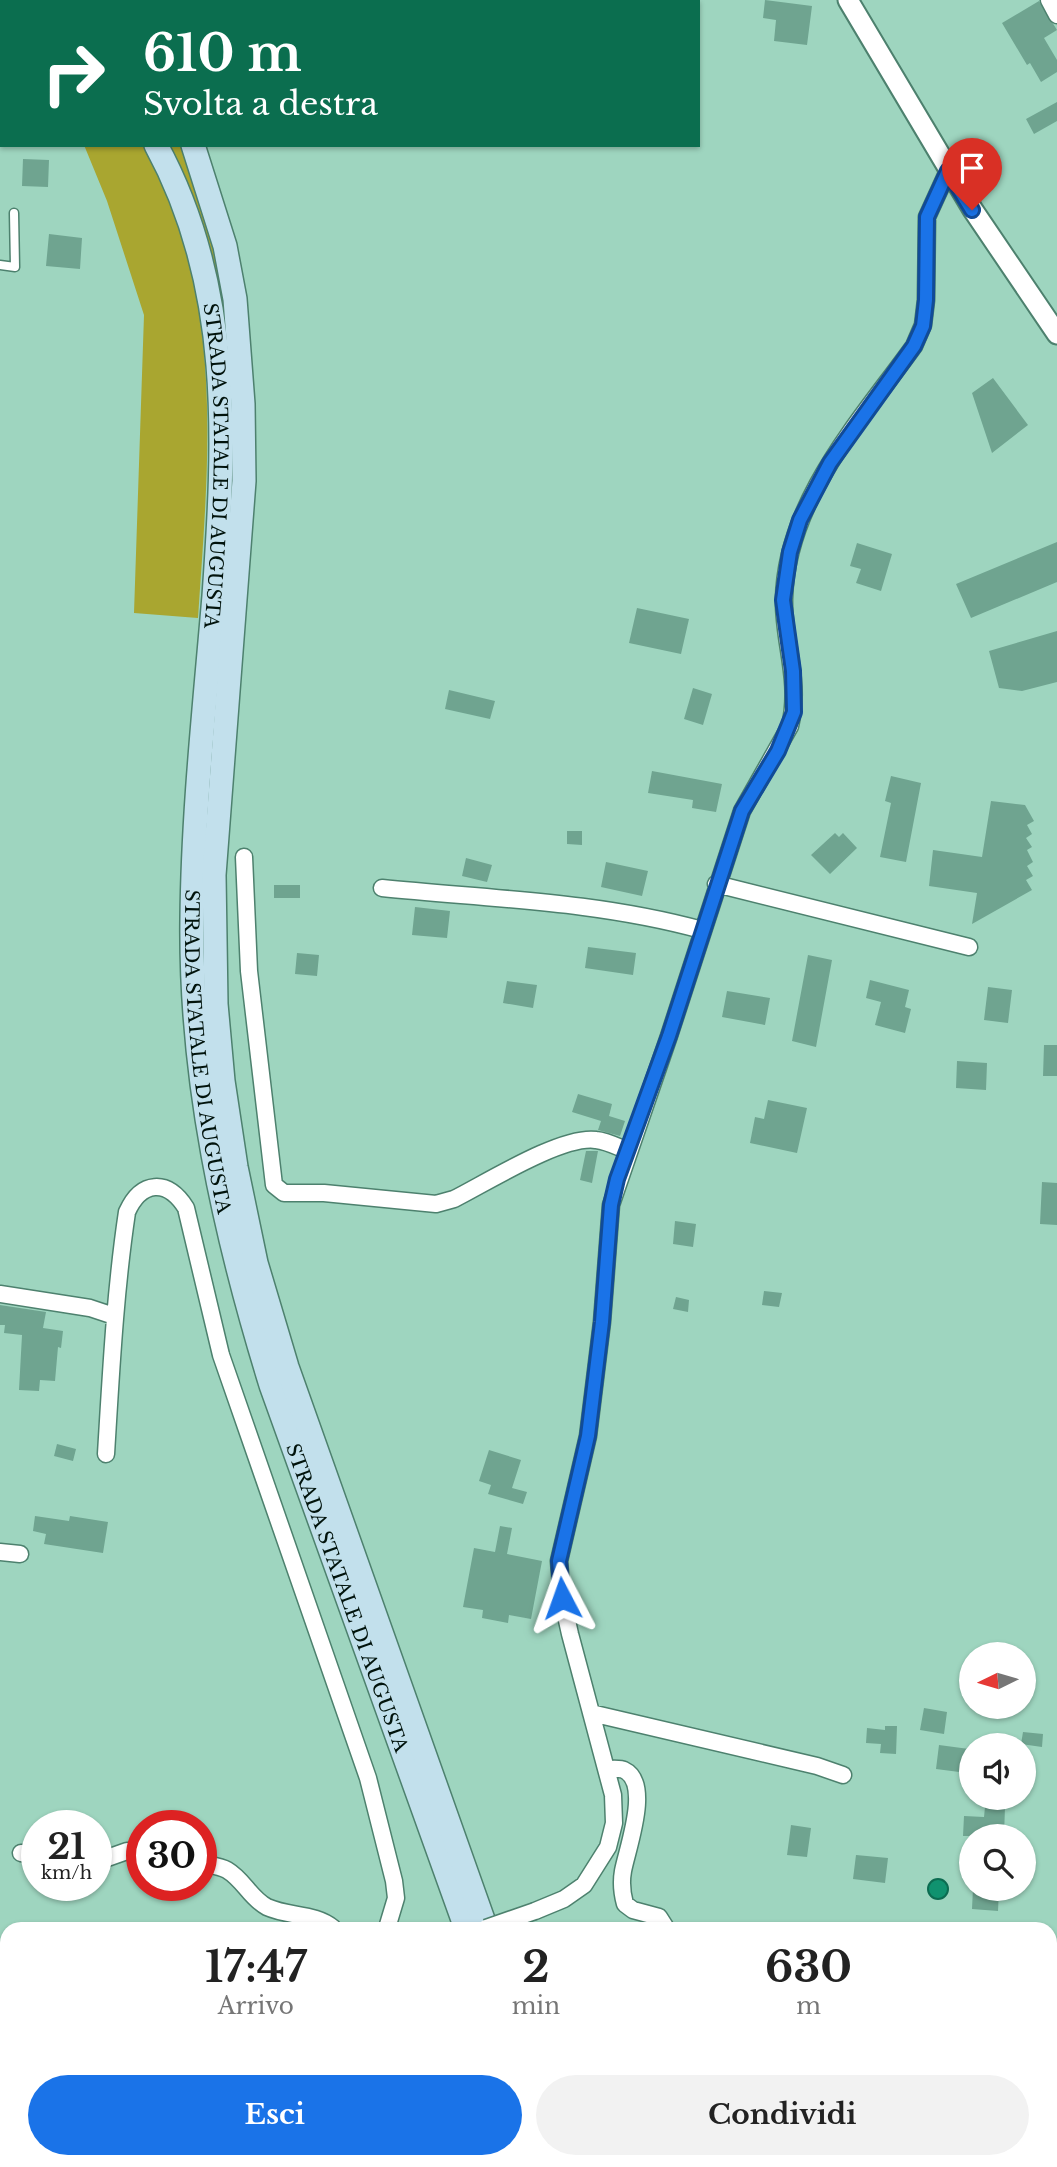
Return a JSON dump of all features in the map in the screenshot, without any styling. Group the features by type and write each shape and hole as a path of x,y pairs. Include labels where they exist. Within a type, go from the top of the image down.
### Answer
{"main road":[{"name":"STRADA STATALE DI AUGUSTA","path":"157,147 182,197 207,277 218,337 222,481 196,829 192,921 197,1050 216,1180 244,1297 271,1385 464,1922"},
{"name":"STRADA STATALE DI AUGUSTA","path":"194,147 225,246 237,312 243,404 244,481 214,874 216,1003 223,1081 236,1167 256,1263 287,1367 484,1922"}],"street":[{"path":"848,0 948,171 1014,274 1057,334"},
{"path":"1049,0 1057,15"},
{"path":"503,1922 564,1899 584,1885 608,1847 614,1823 613,1795 562,1598 559,1561 588,1436 602,1322 611,1205 742,811 778,751 794,712 793,671 783,600 790,552 800,520 830,463 914,346 923,326 927,217 948,171"},
{"path":"244,857 249,971 274,1185 284,1193 324,1193 436,1204 454,1199 552,1149 584,1140 597,1140 628,1150"},
{"path":"716,884 969,947"},
{"path":"383,888 503,900 548,901 642,914 702,930"},
{"path":"106,1454 115,1342 114,1316 127,1212 133,1198 146,1188 159,1187 172,1192 186,1208 221,1356 368,1778 394,1881 396,1898 389,1922"},
{"path":"0,1294 90,1308 114,1316"},
{"path":"0,1552 20,1554"},
{"path":"591,1713 817,1766 843,1775"},
{"path":"607,1769 623,1770 630,1776 636,1791 635,1819 623,1872 625,1904 633,1910 659,1917 662,1922"},
{"path":"217,1867 226,1869 241,1881 251,1896 268,1908 326,1922"}],"lane":[{"path":"0,265 15,267 14,212"}],"shaded area":[{"path":"85,147 145,147 170,202 189,260 200,318 206,377 206,496 198,618 134,613 144,315 107,201"},
{"path":"166,147 184,147 207,219 228,324 224,325 203,232"},
{"path":"938,1879 945,1882 948,1889 945,1896 938,1899 931,1896 928,1889 931,1882"}],"building":[{"path":"765,0 812,6 807,45 774,41 776,20 763,18"},
{"path":"1039,1 1057,30 1044,38 1057,60 1057,72 1041,82 1030,63 1027,65 1002,23"},
{"path":"1057,102 1057,121 1034,134 1026,119"},
{"path":"23,159 49,160 48,187 22,186"},
{"path":"49,234 82,238 80,269 46,266"},
{"path":"993,378 1028,425 992,453 972,393"},
{"path":"1057,542 1057,582 971,618 956,584"},
{"path":"857,543 892,554 881,591 856,583 861,569 850,566"},
{"path":"637,608 689,619 681,654 629,643"},
{"path":"1057,631 1057,682 1022,691 999,688 989,651"},
{"path":"693,688 712,694 703,725 684,719"},
{"path":"449,690 495,701 490,719 445,709"},
{"path":"652,771 722,784 716,812 692,808 693,800 648,793"},
{"path":"891,776 921,783 906,862 880,857 891,803 885,801"},
{"path":"991,801 1025,805 1034,821 1027,825 1032,834 1026,838 1032,847 1027,850 1033,862 1027,866 1033,876 1026,880 1032,890 972,924 977,893 929,886 933,850 982,857"},
{"path":"567,831 582,831 582,845 567,844"},
{"path":"835,833 839,837 843,833 857,848 830,874 811,855"},
{"path":"466,858 492,865 487,882 462,876"},
{"path":"606,862 648,871 642,896 601,887"},
{"path":"274,885 300,885 300,898 274,898"},
{"path":"415,907 450,911 447,938 412,935"},
{"path":"588,947 636,953 633,975 585,968"},
{"path":"297,953 319,955 317,976 295,974"},
{"path":"808,955 832,960 816,1047 792,1041"},
{"path":"870,980 909,990 905,1007 911,1009 905,1033 875,1025 881,1002 866,998"},
{"path":"507,981 537,985 533,1008 503,1003"},
{"path":"988,987 1012,990 1008,1023 984,1020"},
{"path":"727,991 770,998 765,1025 722,1017"},
{"path":"1044,1045 1057,1045 1057,1076 1043,1076"},
{"path":"957,1061 987,1063 986,1090 956,1088"},
{"path":"578,1094 612,1104 609,1116 625,1121 620,1136 598,1130 601,1121 572,1112"},
{"path":"768,1100 807,1108 797,1153 750,1143 755,1117 764,1119"},
{"path":"586,1151 598,1151 592,1183 580,1180"},
{"path":"1042,1182 1057,1183 1057,1225 1040,1224"},
{"path":"675,1221 696,1224 693,1247 673,1244"},
{"path":"764,1291 782,1293 779,1307 762,1305"},
{"path":"676,1297 689,1300 688,1312 673,1309"},
{"path":"0,1305 46,1312 43,1328 63,1331 61,1348 58,1347 55,1381 40,1380 39,1391 19,1390 22,1335 4,1333 5,1325 0,1325"},
{"path":"57,1444 76,1449 73,1461 54,1456"},
{"path":"489,1450 521,1460 512,1488 527,1492 523,1504 488,1494 491,1485 479,1481"},
{"path":"35,1516 69,1521 70,1516 108,1522 103,1553 44,1544 46,1534 33,1531"},
{"path":"500,1526 512,1528 507,1554 542,1561 531,1619 509,1615 508,1623 482,1618 483,1610 463,1607 474,1548 495,1552"},
{"path":"924,1708 947,1712 944,1734 920,1730"},
{"path":"885,1726 897,1726 896,1754 880,1753 881,1744 866,1743 867,1728 885,1730"},
{"path":"1036,1733 1043,1734 1042,1747 1036,1746"},
{"path":"939,1745 959,1748 959,1772 936,1769"},
{"path":"985,1810 1005,1810 1004,1824 964,1824 964,1816 984,1817"},
{"path":"791,1825 811,1828 807,1857 787,1855"},
{"path":"856,1855 888,1858 885,1883 853,1879"},
{"path":"972,1901 998,1901 998,1911 972,1909"}],"route":[{"path":"562,1598 559,1561 588,1436 602,1322 611,1205 617,1179 669,1036 716,884 742,811 778,751 794,712 793,671 783,600 790,552 800,520 830,463 914,346 923,326 927,217 948,171 972,210"}]}
